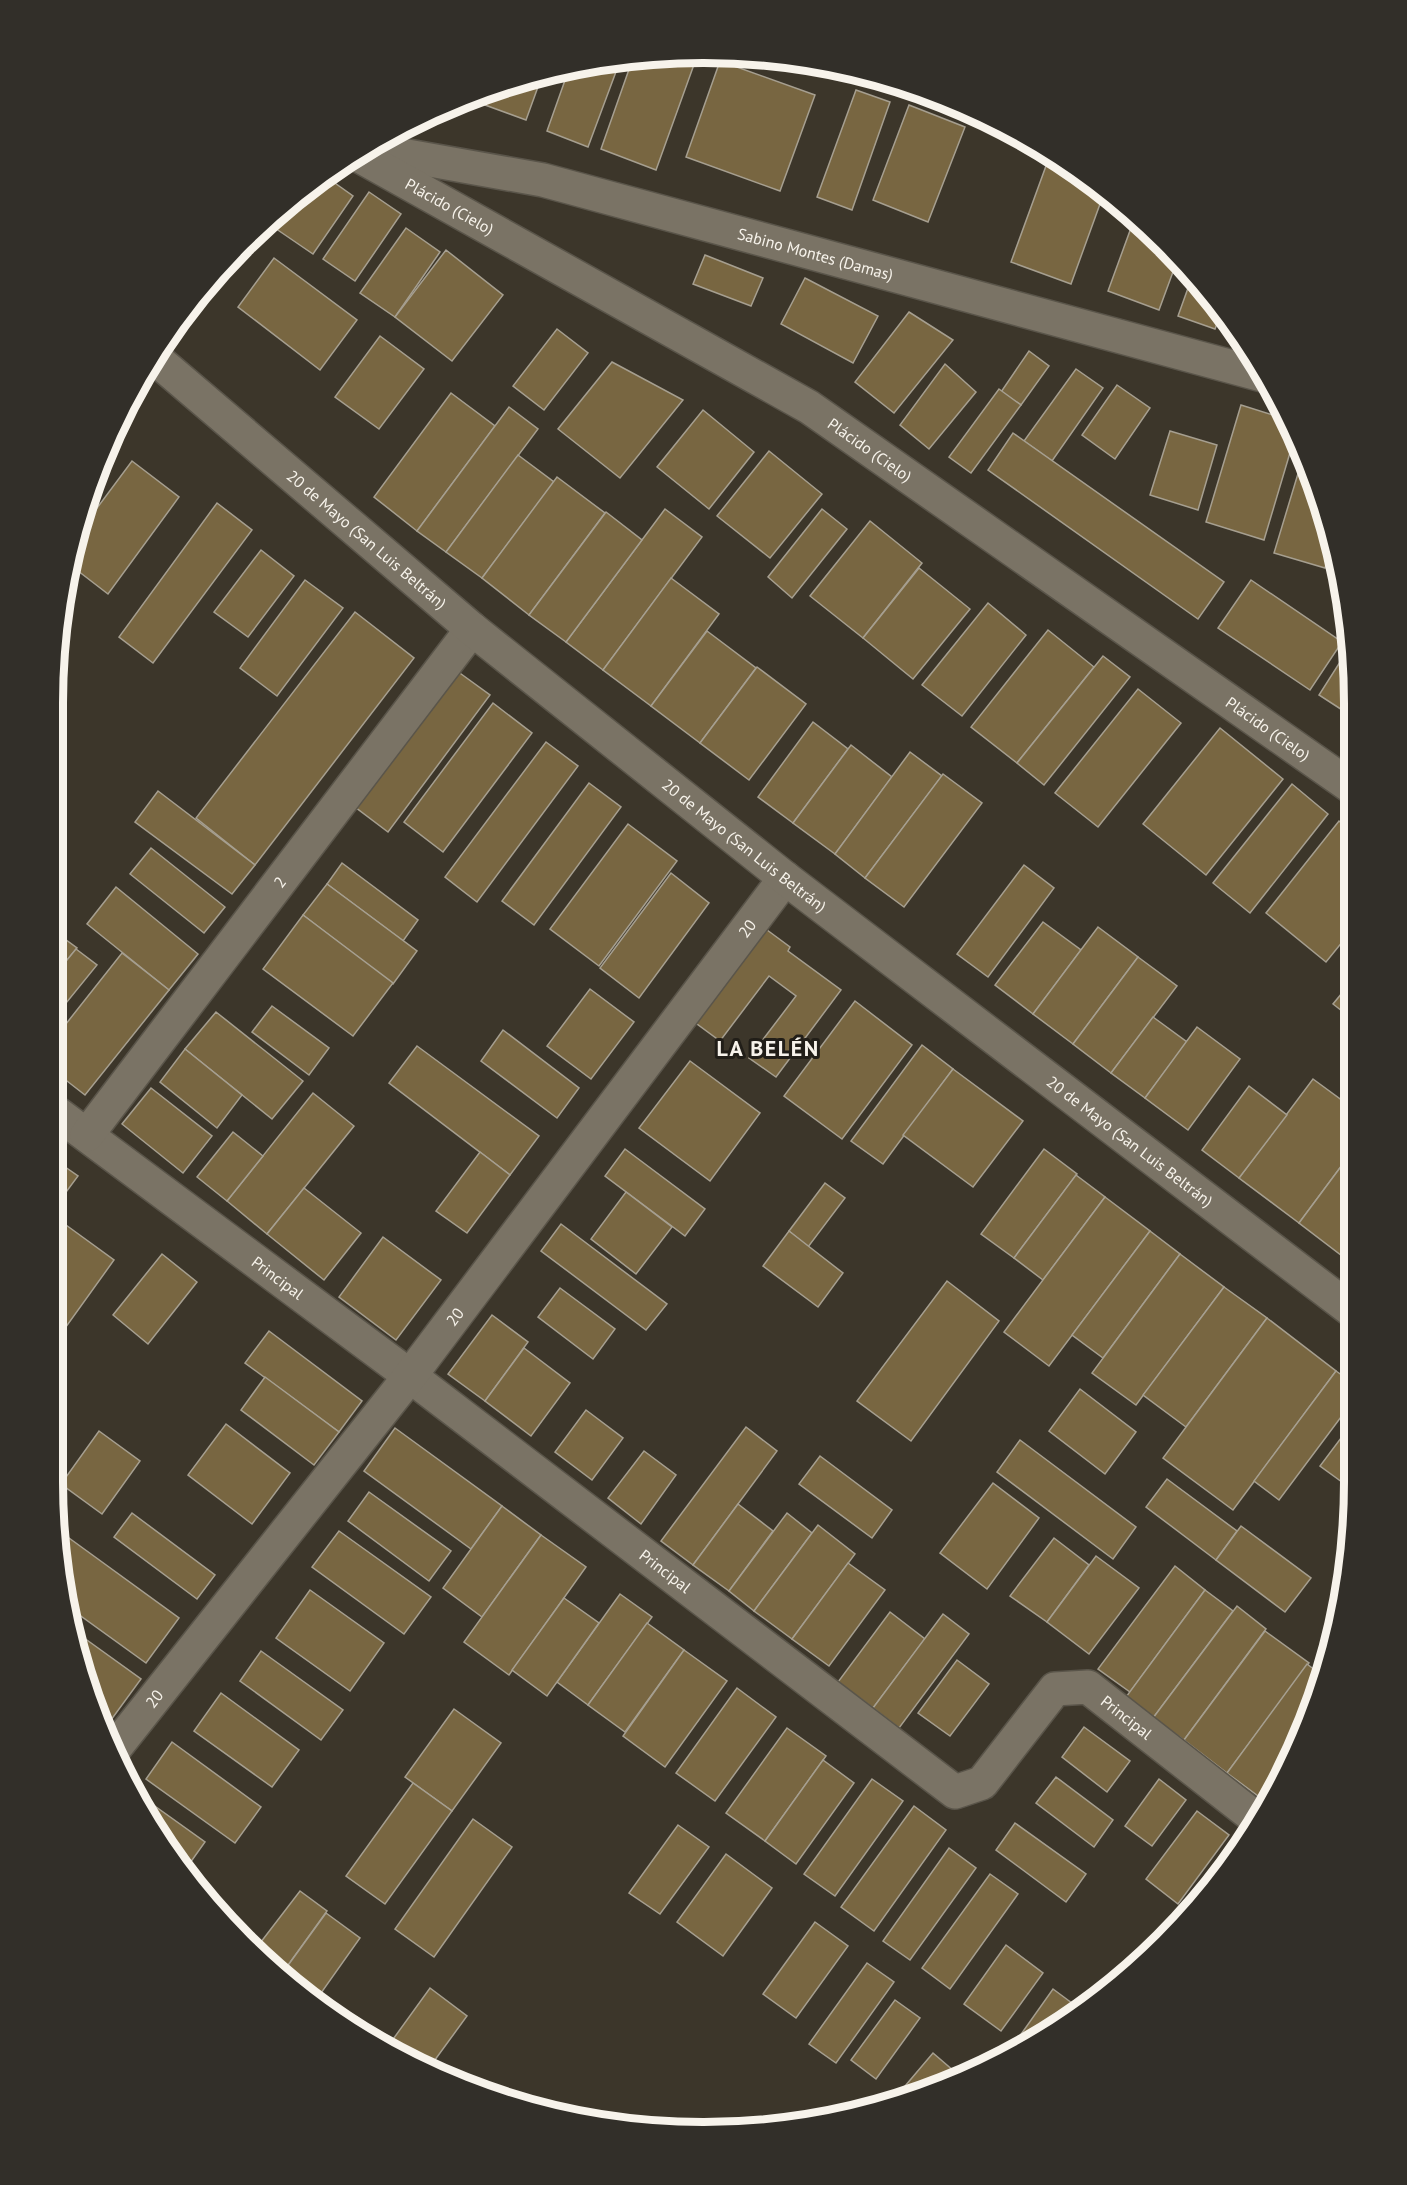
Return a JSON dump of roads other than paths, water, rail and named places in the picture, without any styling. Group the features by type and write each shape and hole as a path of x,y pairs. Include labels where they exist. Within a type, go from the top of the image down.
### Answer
{"street":[{"name":"Sabino Montes (Damas)","path":"380,151 543,180 1251,372"},
{"name":"Plácido (Cielo)","path":"366,160 809,407 1344,782"},
{"name":"20 de Mayo (San Luis Beltrán)","path":"161,364 472,629 786,878 1344,1304"},
{"name":"2","path":"87,1135 472,629"},
{"name":"20","path":"119,1744 410,1376 786,878"},
{"name":"Principal","path":"63,1118 410,1376 955,1792 982,1783 1055,1689 1088,1687 1250,1814"}],"district":[{"name":"LA BELÉN","path":"768,1048"}]}
